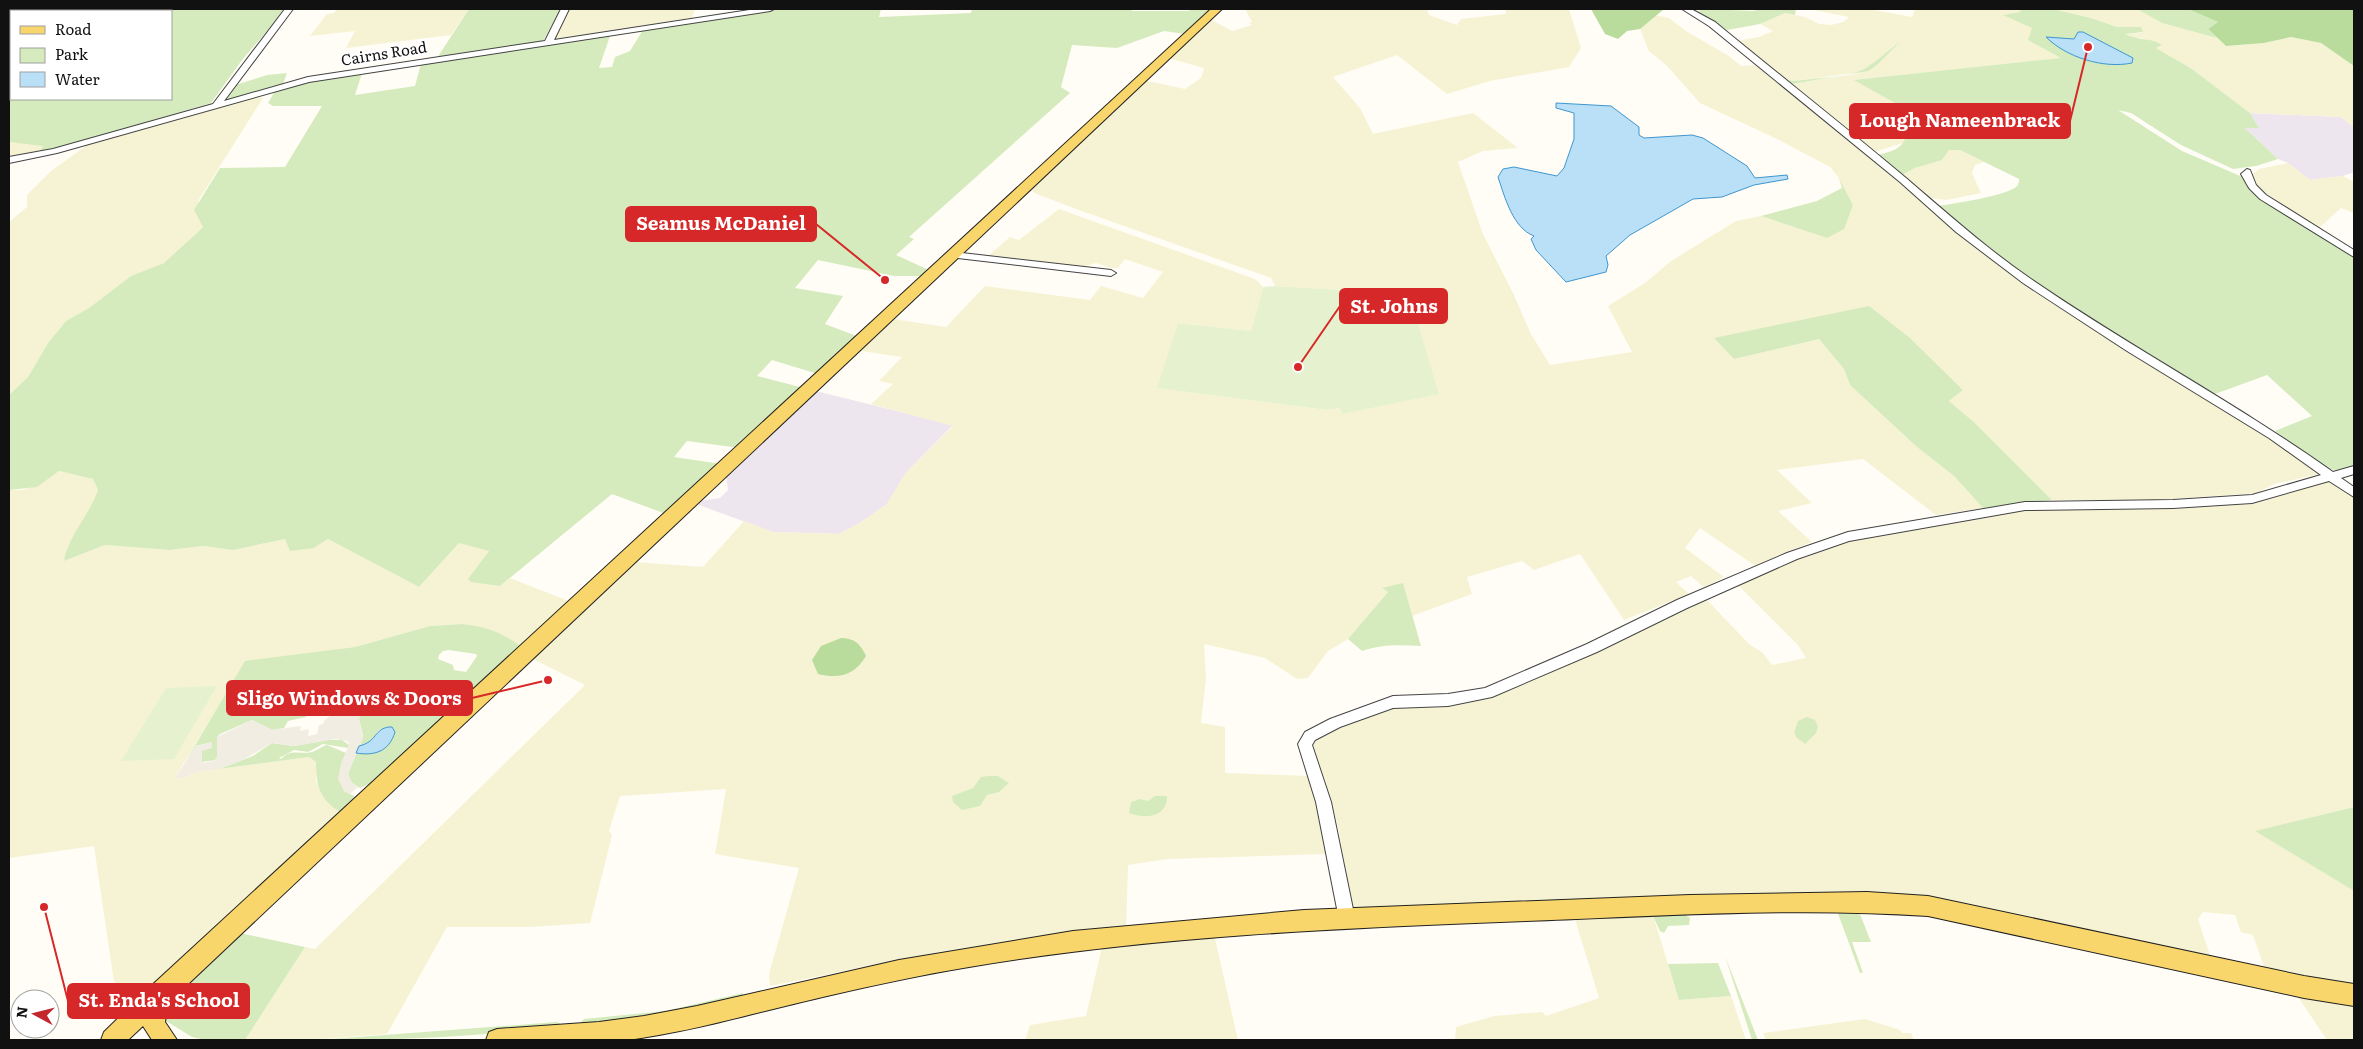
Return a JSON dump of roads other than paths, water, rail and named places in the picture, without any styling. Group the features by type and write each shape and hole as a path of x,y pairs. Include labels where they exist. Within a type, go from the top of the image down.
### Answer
{"main road":[{"path":"112,1040 158,995 1217,9"},
{"path":"497,1040 598,1033 644,1027 697,1017 828,984 1022,948 1225,926 1690,905 1889,903 1965,912 2235,972 2354,995"},
{"path":"158,995 154,1025 166,1040"}],"street":[{"path":"217,104 289,9"},
{"path":"548,43 566,9"},
{"name":"Cairns Road","path":"9,160 54,151 308,80 770,9"},
{"path":"1686,9 1712,24 1904,180 1959,230 2027,281 2131,349 2273,435 2354,493"},
{"path":"2247,172 2247,178 2263,197 2354,254"},
{"path":"954,255 1111,272"},
{"path":"1347,919 1331,830 1319,781 1310,762 1305,744 1310,736 1335,723 1394,702 1448,700 1487,693 1592,648 1682,604 1792,556 1848,537 2016,507 2202,503 2252,499 2354,470"}],"water":[{"path":"2078,32 2083,32 2133,58 2132,63 2109,64 2086,60 2074,56 2046,37 2074,39"},
{"path":"1556,103 1611,106 1639,127 1639,135 1644,138 1692,135 1703,138 1747,166 1755,178 1787,175 1788,179 1754,185 1722,197 1693,199 1630,235 1606,256 1608,265 1606,272 1566,282 1536,250 1531,239 1534,236 1520,226 1515,219 1498,177 1503,169 1514,167 1557,176 1564,168 1574,139 1574,113 1556,108"},
{"path":"392,727 395,732 385,748 375,753 356,753 359,746 369,742 381,730"}],"place":[{"name":"Lough Nameenbrack","path":"2088,47"},
{"name":"Seamus McDaniel","path":"885,280"},
{"name":"St. Johns","path":"1298,367"},
{"name":"Sligo Windows & Doors","path":"548,680"},
{"name":"St. Enda's School","path":"44,907"}]}
